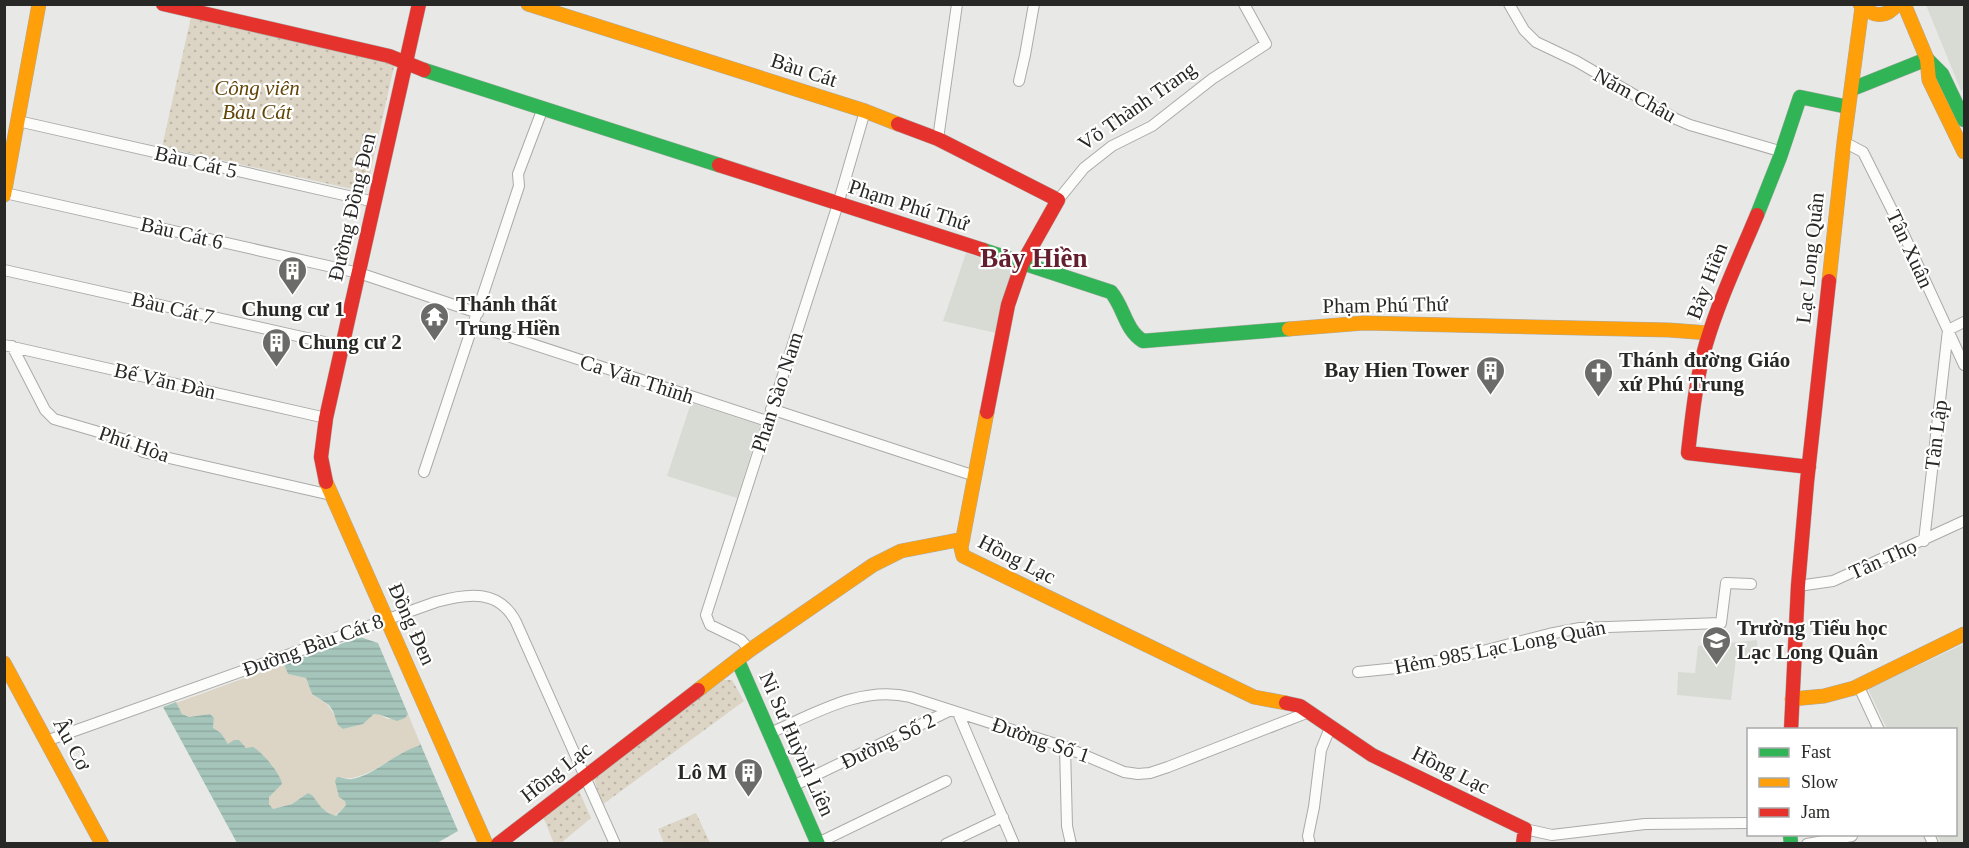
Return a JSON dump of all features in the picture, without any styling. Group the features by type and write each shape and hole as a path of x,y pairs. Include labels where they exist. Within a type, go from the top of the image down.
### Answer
{"street":[{"path":"5,194 39,4"},
{"name":"Phạm Phú Thứ","path":"163,4 389,56 1111,292 1134,335 1146,341 1364,323 1669,330 1709,333"},
{"name":"Đường Đồng Đen","path":"326,418 419,4"},
{"name":"Bàu Cát","path":"528,4 865,111 938,139 1058,200"},
{"path":"938,139 957,4"},
{"path":"1018,81 1026,55 1034,4"},
{"name":"Võ Thành Trang","path":"963,539 1004,323 1022,264 1058,200 1084,168 1112,146 1152,126 1212,79 1266,44 1244,4"},
{"name":"Năm Châu","path":"1509,4 1524,30 1536,42 1576,61 1676,119 1783,152"},
{"path":"1861,6 1869,14 1884,15 1894,9 1897,4"},
{"path":"1904,4 1927,59 1929,80 1965,152"},
{"name":"Lạc Long Quân","path":"1791,728 1798,586 1809,467 1861,6"},
{"path":"1852,89 1927,59"},
{"path":"1927,59 1942,74 1965,120"},
{"name":"Bảy Hiền","path":"1809,467 1688,453 1695,393 1709,333 1783,152 1800,97 1848,107"},
{"path":"424,472 519,186 518,174 543,108"},
{"name":"Phan Sào Nam","path":"750,650 741,640 711,626 706,616 865,111"},
{"name":"Bàu Cát 5","path":"18,121 375,202"},
{"name":"Tân Xuân","path":"1844,142 1863,152 1965,365"},
{"name":"Bàu Cát 6","path":"5,194 359,273 478,313"},
{"name":"Bàu Cát 7","path":"4,270 342,346"},
{"path":"1948,330 1965,322"},
{"name":"Ca Văn Thỉnh","path":"474,325 767,421"},
{"name":"Tân Lập","path":"1924,541 1948,330"},
{"name":"Bế Văn Đàn","path":"8,346 326,418"},
{"name":"Phú Hòa","path":"8,346 45,410 54,419 133,442 143,452 331,495"},
{"path":"771,409 975,476"},
{"name":"Đồng Đen","path":"326,418 320,459 331,495 486,843"},
{"name":"Tân Thọ","path":"1798,586 1833,581 1965,521"},
{"name":"Hồng Lạc","path":"498,843 750,650 843,584 882,560 916,547 963,539 961,552 966,559 1238,690 1257,698 1296,704 1372,755 1524,836"},
{"name":"Hẻm 985 Lạc Long Quân","path":"1358,672 1407,667 1467,656 1580,628 1721,623 1726,583 1751,584"},
{"name":"Đường Bàu Cát 8","path":"46,741 436,602 457,597 484,597 501,603 516,622 615,843"},
{"path":"1792,699 1828,695 1859,687 1872,678 1965,634"},
{"name":"Ni Sư Huỳnh Liên","path":"738,661 818,843"},
{"name":"Âu Cơ","path":"4,663 102,843"},
{"path":"1859,687 1879,728"},
{"name":"Đường Số 1","path":"770,733 847,700 872,694 905,696 1065,747 1096,758 1124,772 1146,774 1309,712"},
{"path":"955,712 1014,843"},
{"name":"Đường Số 2","path":"793,786 955,712"},
{"path":"1310,843 1308,836 1321,750 1330,728"},
{"path":"1065,747 1067,826 1071,843"},
{"path":"818,843 946,781"},
{"path":"946,843 1003,817"},
{"path":"1524,836 1645,824 1747,823"},
{"path":"1807,843 1827,837 1852,836"}],"shaded area":[{"path":"1926,5 1964,5 1964,89 1961,91"},
{"path":"966,253 1014,269 996,333 943,321"},
{"path":"691,403 760,425 737,498 667,476"},
{"path":"360,637 378,643 408,714 397,721 374,714 363,724 343,729 338,725 329,705 312,694 306,678 288,674 284,664"},
{"name":"Trường Tiểu học Lạc Long Quân","path":"1757,640 1758,657 1736,658 1731,700 1677,695 1678,672 1695,673 1698,646"},
{"path":"1964,644 1964,843 1941,843 1938,836 1957,836 1957,728 1887,728 1868,689"},
{"path":"176,702 182,714 189,717 210,714 214,718 213,728 221,733 228,744 239,740 246,748 253,747 266,758 275,769 282,784 269,797 269,804 273,809 292,804 308,793 328,813 336,816 346,805 345,801 339,797 335,781 337,777 350,779 361,777 402,753 419,746 420,743 458,831 437,843 237,843 163,707"}],"green space":[{"name":"Công viên Bàu Cát","path":"191,17 395,62 366,192 162,147"},
{"path":"284,664 288,674 306,678 312,694 328,705 343,729 363,724 374,714 387,719 405,718 408,714 420,743 419,746 369,772 349,778 341,777 346,805 335,816 328,813 308,793 292,804 273,809 269,804 269,797 282,784 272,765 261,756 258,750 228,744 221,733 213,729 214,718 210,714 189,717 182,714 176,703"},
{"path":"724,680 732,680 744,701 602,805 593,775"},
{"path":"579,791 591,818 561,843 554,844 543,816"},
{"path":"696,813 710,843 664,843 658,829"}],"traffic: fast":[{"path":"1852,89 1927,59"},
{"path":"1927,59 1942,74 1964,120"},
{"path":"424,70 719,165"},
{"path":"1757,215 1800,97 1848,107"},
{"path":"983,250 1111,292 1128,325 1143,341 1289,329"},
{"path":"738,661 818,844"},
{"path":"1790,836 1791,844"}],"traffic: slow":[{"path":"4,195 39,4"},
{"path":"528,4 865,111 898,124"},
{"path":"1860,4 1874,14 1884,14 1897,4"},
{"path":"1904,4 1927,59 1929,80 1964,152"},
{"path":"1829,281 1862,7"},
{"path":"1289,329 1364,323 1669,330 1709,333"},
{"path":"987,412 961,548 963,556 1254,697 1286,703"},
{"path":"326,482 486,844"},
{"path":"698,690 750,650 873,565 901,551 963,539"},
{"path":"1792,699 1824,696 1854,688 1964,634"},
{"path":"4,663 102,844"}],"traffic: jam":[{"path":"163,4 389,56 424,70"},
{"path":"326,482 321,457 326,418 419,4"},
{"path":"898,124 938,139 1058,200 1022,264 1008,305 987,412"},
{"path":"719,165 983,250"},
{"path":"1757,215 1723,295 1706,344 1697,384 1688,453 1809,467"},
{"path":"1791,728 1798,586 1829,281"},
{"path":"498,844 698,690"},
{"path":"1286,703 1300,706 1372,755 1525,829 1523,844"}],"place":[{"name":"Chung cư 1","path":"293,296"},
{"name":"Thánh thất Trung Hiền","path":"435,342"},
{"name":"Chung cư 2","path":"277,368"},
{"name":"Bay Hien Tower","path":"1490,396"},
{"name":"Thánh đường Giáo xứ Phú Trung","path":"1598,398"},
{"name":"Trường Tiểu học Lạc Long Quân","path":"1716,666"},
{"name":"Lô M","path":"748,798"}],"district":[{"name":"Bảy Hiền","path":"1034,258"}]}
